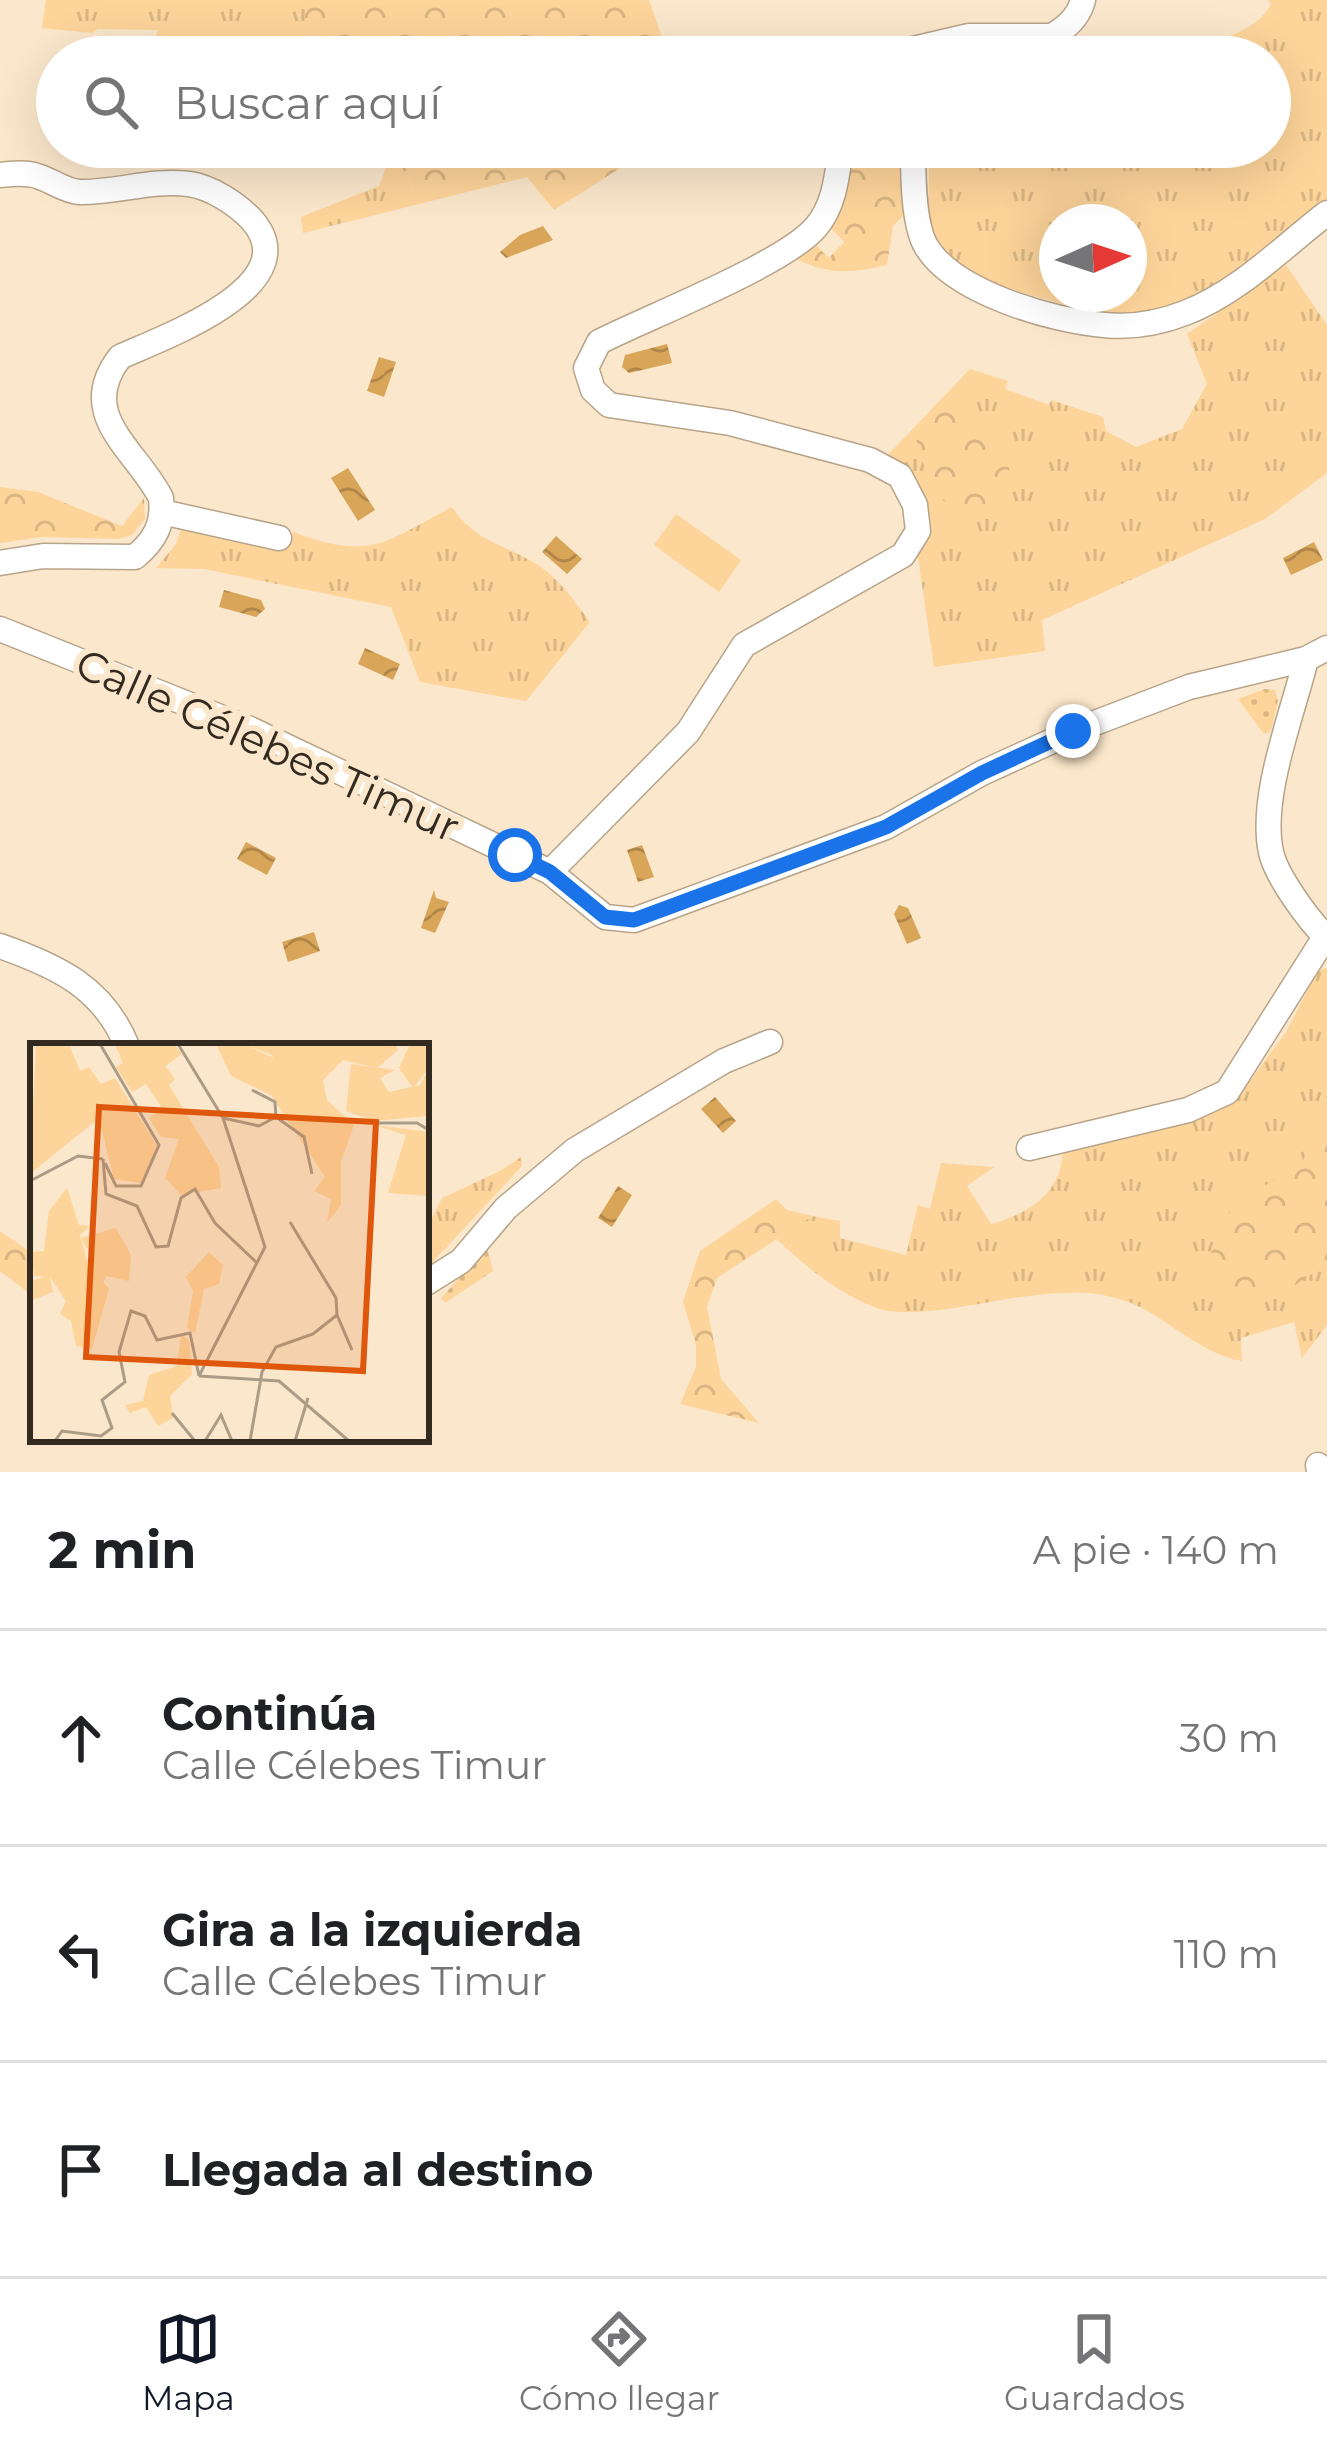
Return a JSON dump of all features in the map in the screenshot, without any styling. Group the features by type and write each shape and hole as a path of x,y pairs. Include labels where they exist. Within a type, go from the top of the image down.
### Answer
{"street":[{"path":"969,36 1053,36 1071,24 1083,0"},
{"path":"550,872 688,731 744,645 903,555 918,532 915,505 900,476 870,460 730,423 610,405 593,390 586,368 598,342 784,252 815,228 833,198 838,168"},
{"path":"913,168 922,241 944,271 971,288 1103,326 1145,325 1188,312 1226,292 1327,213"},
{"path":"0,175 33,174 76,192 137,184 193,184 237,206 257,226 264,253 258,275 234,302 120,357 108,373 103,396 107,422 154,485 162,512 154,541 135,557 43,556 0,563"},
{"path":"162,512 279,538"},
{"name":"Calle Célebes Timur","path":"0,629 250,729 550,872 605,917 634,920 886,827 982,773 1073,731 1190,687 1317,653"},
{"path":"1030,1148 1188,1110 1227,1092 1326,937 1294,896 1271,854 1270,805 1317,653"},
{"path":"0,946 42,960 87,989 116,1018 126,1043"},
{"path":"429,1281 461,1261 506,1208 574,1150 724,1060 770,1042"}],"green space":[{"path":"46,0 306,0 305,33 312,36 156,36 158,30 98,29 92,33 42,28"},
{"path":"306,0 649,0 662,36 311,36 304,33"},
{"path":"1268,0 1327,0 1327,201 1237,270 1161,311 1138,317 1097,312 1147,312 1147,204 1039,204 1039,297 972,275 946,255 930,218 929,168 1291,168 1291,36 1228,36 1260,18 1271,4"},
{"path":"386,168 407,168 415,205 303,233 301,217 379,186"},
{"path":"407,168 620,168 554,210 527,177 415,205"},
{"path":"846,168 901,168 904,215 893,226 887,265 827,270 791,256 812,241 829,258 844,242 828,225"},
{"path":"1286,265 1327,325 1327,473 1265,519 1042,620 1045,651 934,667 917,551 924,534 885,458 970,369 1008,381 1005,389 1049,405 1051,400 1103,417 1106,431 1136,447 1182,429 1207,384 1187,334"},
{"path":"939,402 981,421 1010,452 1008,489 985,519 941,497 928,477 913,429"},
{"path":"0,487 38,492 122,526 144,498 145,519 132,535 118,539 41,537 0,543"},
{"path":"452,507 481,536 546,571 590,622 526,701 420,682 391,607 204,569 156,568 176,544 182,526 287,544 293,532 359,546 392,538"},
{"path":"676,514 741,560 719,592 654,545"},
{"path":"1275,690 1278,700 1271,731 1264,734 1238,699"},
{"path":"1327,968 1327,1325 1302,1358 1294,1322 1241,1338 1242,1361 1208,1349 1130,1303 1089,1293 889,1311 834,1286 777,1239 812,1216 840,1221 840,1238 906,1255 918,1205 930,1209 941,1163 994,1167 967,1186 991,1224 1019,1214 1050,1189 1063,1149 1220,1107 1247,1085 1286,1032 1318,970"},
{"path":"1327,1095 1327,1264 1277,1297 1205,1278 1218,1226 1238,1203 1303,1161"},
{"path":"521,1157 522,1166 429,1266 429,1224 442,1198"},
{"path":"776,1199 787,1210 812,1216 717,1278 707,1307 721,1379 759,1423 680,1404 696,1367 696,1345 683,1302 700,1251"},
{"path":"0,1231 30,1252 30,1294 0,1271"},
{"path":"487,1248 493,1271 445,1303 441,1298"}],"water":[{"path":"543,226 553,240 506,258 500,252 520,235"},
{"path":"667,344 672,363 629,373 622,367 625,355"},
{"path":"379,357 396,362 384,397 367,391"},
{"path":"348,468 375,510 358,521 331,478"},
{"path":"556,536 582,559 567,574 542,552"},
{"path":"1314,542 1323,560 1291,575 1283,558"},
{"path":"224,590 261,600 265,609 256,617 219,607"},
{"path":"365,648 400,664 393,680 358,664"},
{"path":"246,842 276,858 267,875 237,859"},
{"path":"642,845 654,877 638,882 627,850"},
{"path":"434,890 436,898 449,902 435,933 421,928"},
{"path":"899,905 908,908 921,938 907,944 894,914"},
{"path":"314,932 320,951 288,962 282,942"},
{"path":"715,1097 736,1121 723,1133 701,1109"},
{"path":"618,1186 632,1195 612,1227 598,1218"}],"route":[{"path":"515,855 550,872 605,917 634,920 886,827 982,773 1073,731"}]}
